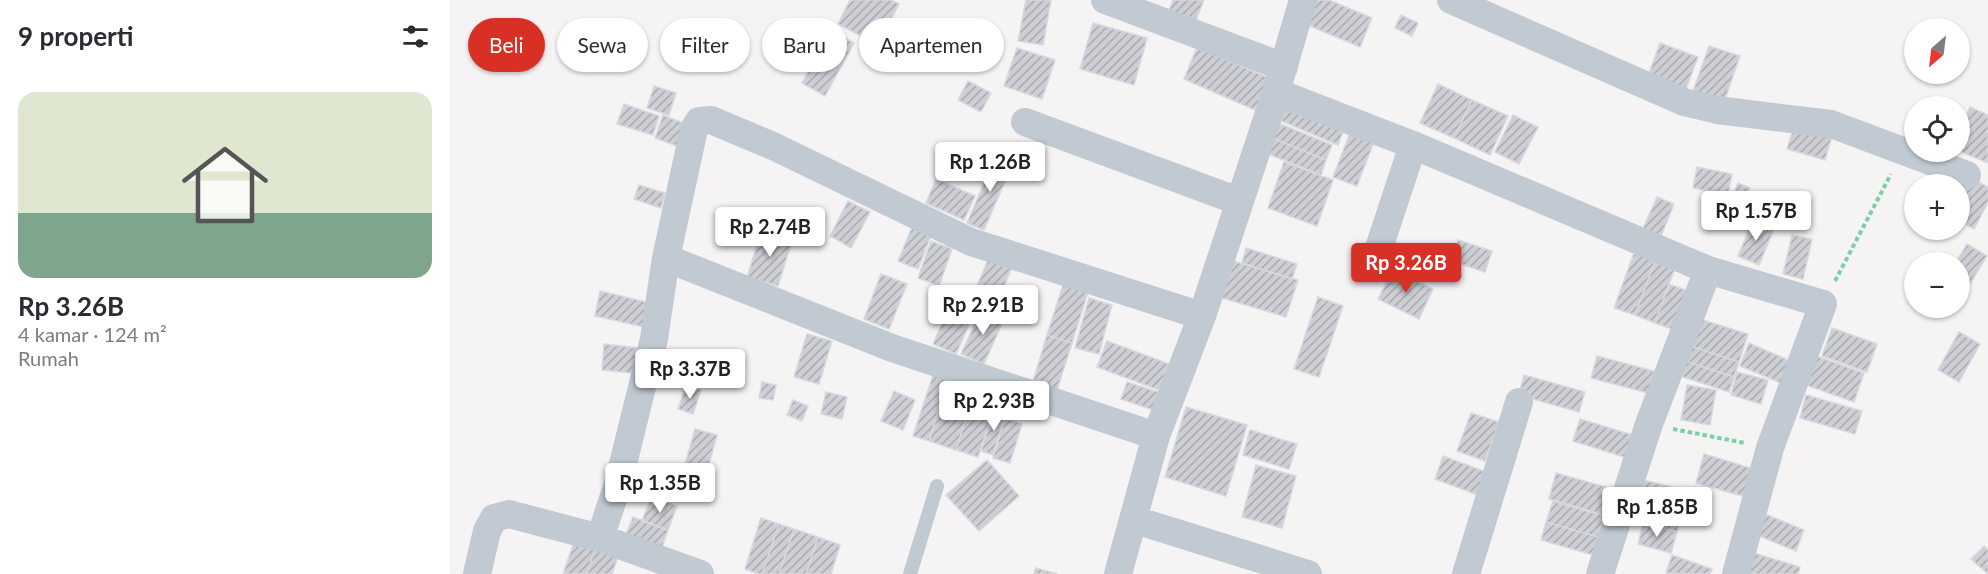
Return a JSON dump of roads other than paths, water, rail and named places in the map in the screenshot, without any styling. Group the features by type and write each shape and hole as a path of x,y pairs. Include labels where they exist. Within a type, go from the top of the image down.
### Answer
{"street":[{"path":"1105,0 1280,79 1413,145 1708,270 1823,304 1770,448 1736,574"},
{"path":"1118,574 1135,520 1156,436 1202,316 1280,79 1303,0"},
{"path":"1451,0 1684,102 1717,110 1831,124 1904,149 1965,174"},
{"path":"600,538 618,484 654,339 666,258 694,129 699,122 705,119 773,146 971,242 1202,316"},
{"path":"1025,122 1238,201"},
{"path":"1374,263 1413,145"},
{"path":"666,258 892,348 1156,436"},
{"path":"1600,574 1649,424 1708,270"},
{"path":"1466,574 1519,402"},
{"path":"477,574 487,531 495,518 508,514 600,538 700,574"},
{"path":"1135,520 1308,574"}],"lane":[{"path":"910,574 937,486"}]}
